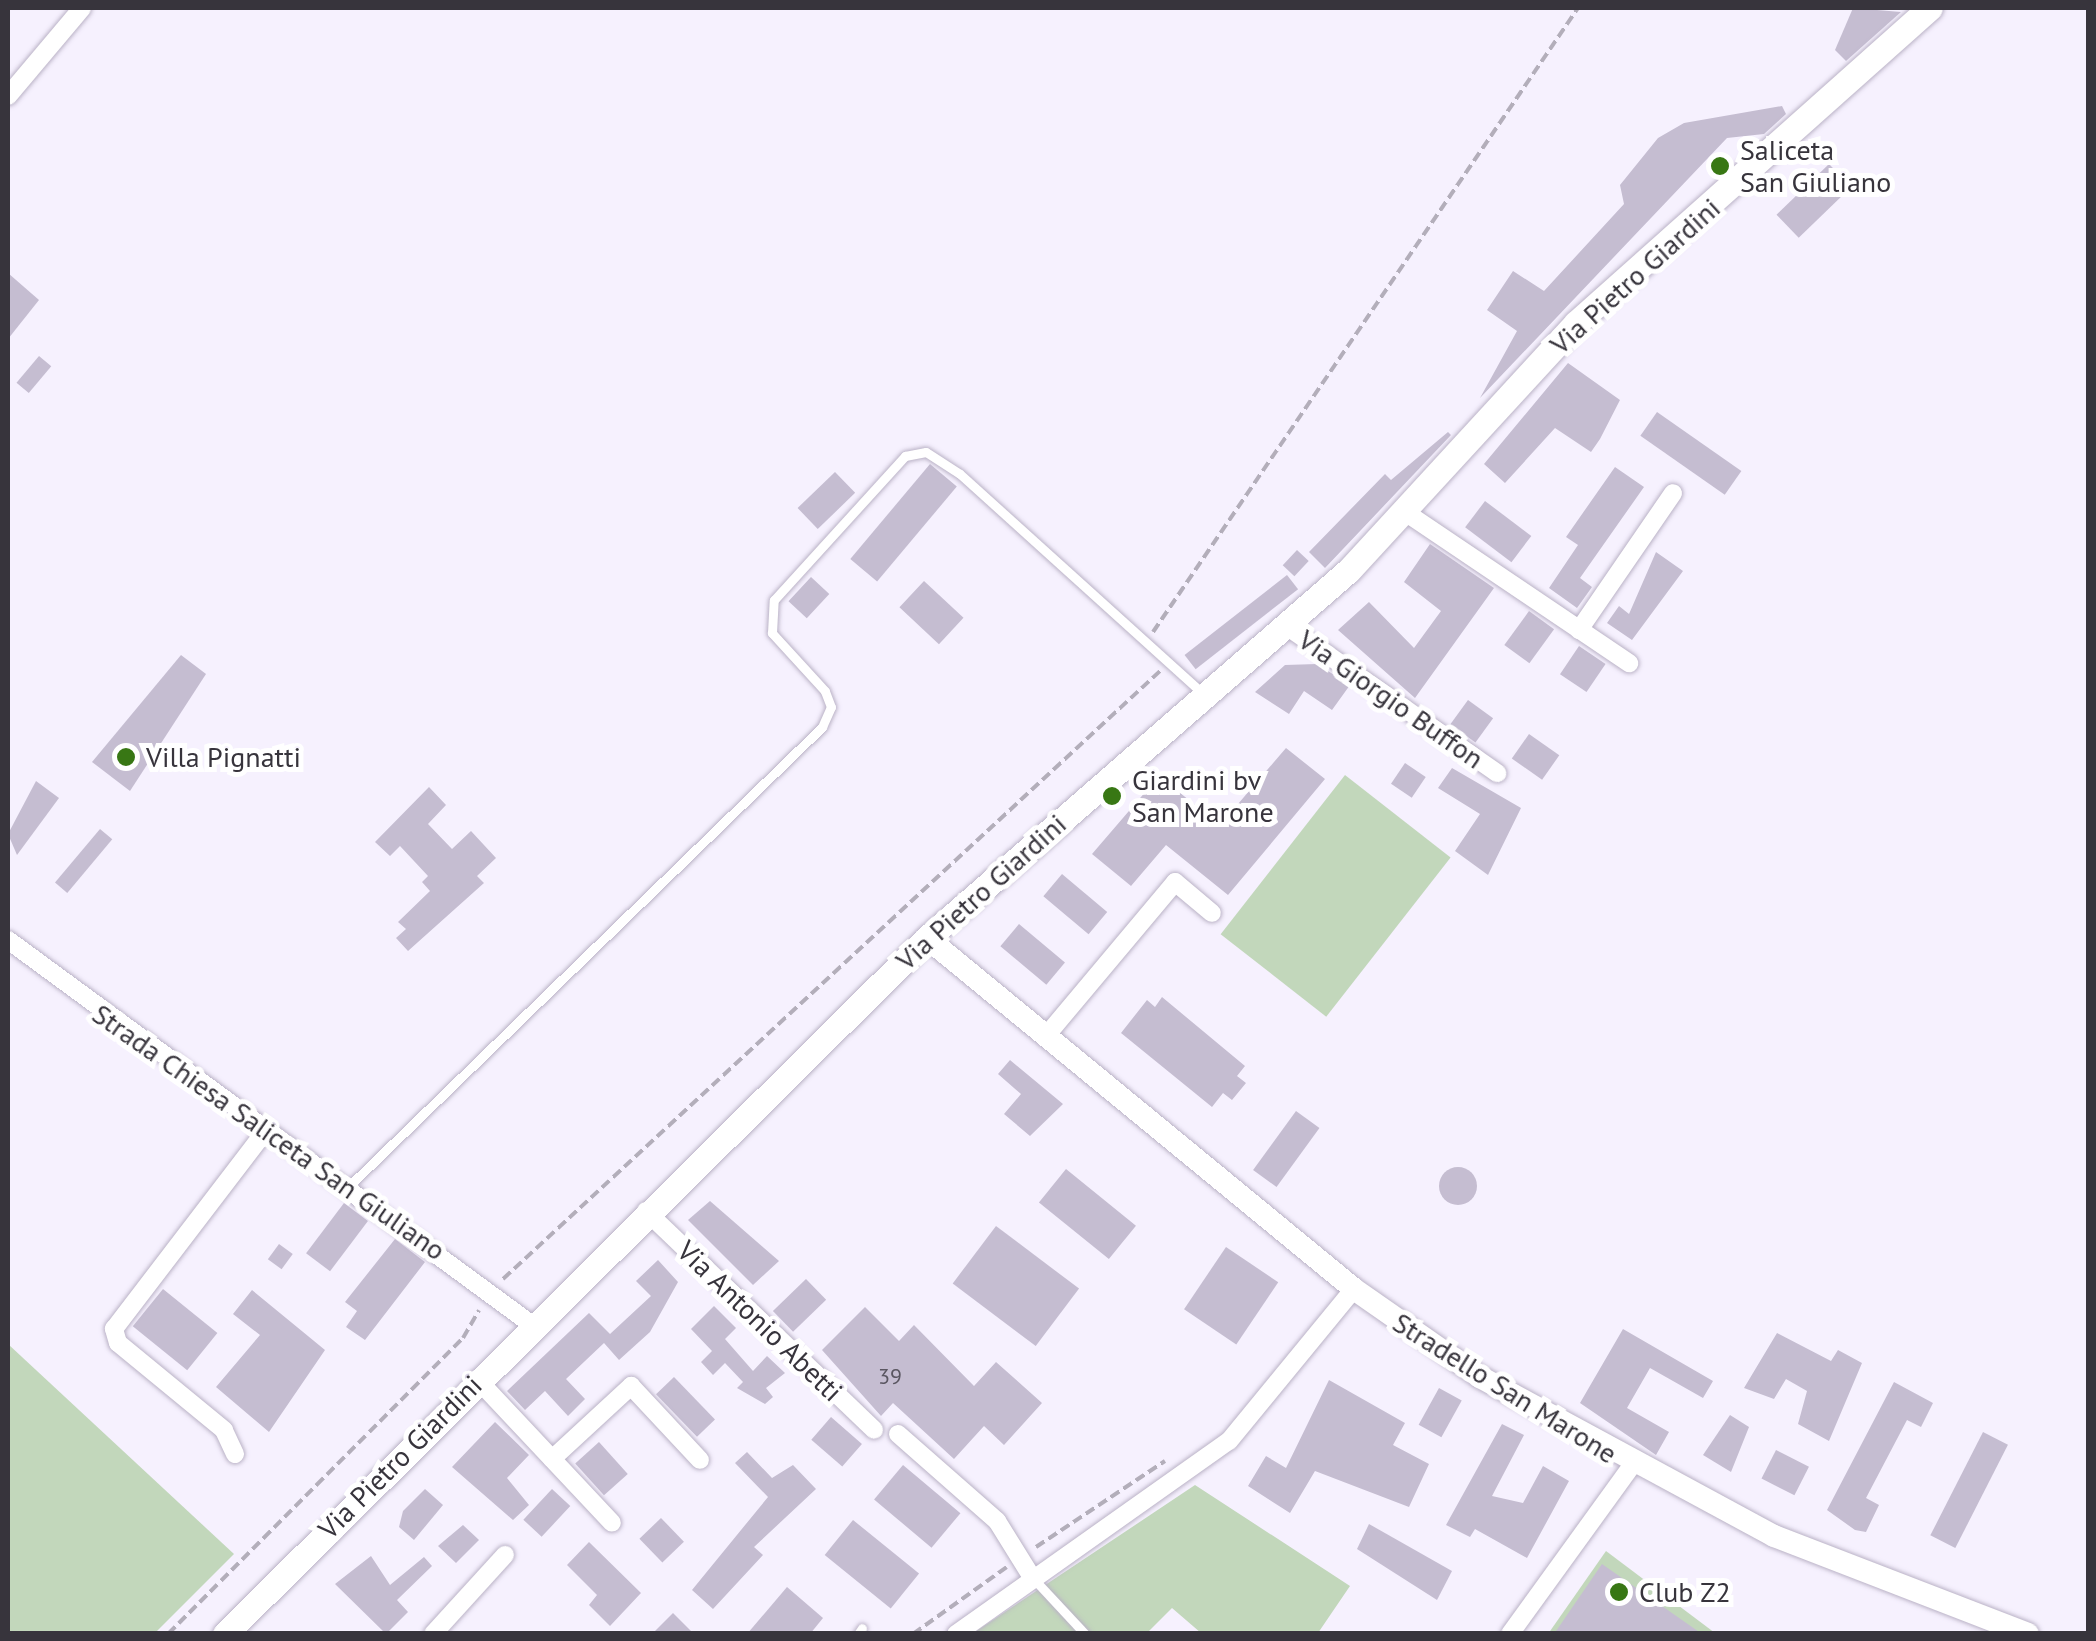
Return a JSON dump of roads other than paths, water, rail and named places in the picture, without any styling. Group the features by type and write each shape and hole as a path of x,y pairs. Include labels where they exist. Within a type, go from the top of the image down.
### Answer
{"main road":[{"name":"Via Pietro Giardini","path":"226,1634 531,1324 927,938 1408,514 1576,323 1918,12"}],"street":[{"path":"8,96 82,8"},
{"path":"1579,630 1674,492"},
{"path":"1408,514 1629,664"},
{"name":"Via Giorgio Buffon","path":"1285,626 1496,774"},
{"path":"1046,1036 1175,882 1212,913"},
{"name":"Stradello San Marone","path":"927,938 1354,1289 1631,1466 1774,1536 2028,1634"},
{"name":"Strada Chiesa Saliceta San Giuliano","path":"8,940 490,1290 531,1324"},
{"path":"236,1454 224,1430 118,1343 114,1329 266,1130"},
{"name":"Via Antonio Abetti","path":"646,1212 874,1430"},
{"path":"956,1634 1030,1574 1230,1440 1354,1289"},
{"path":"477,1380 612,1523"},
{"path":"552,1460 631,1386 700,1460"},
{"path":"898,1434 984,1508 1030,1574"},
{"path":"1510,1634 1631,1466"},
{"path":"433,1634 505,1554"}],"lane":[{"path":"348,1188 822,728 831,707 825,690 772,633 774,600 905,456 926,452 960,474 1204,695"},
{"path":"1030,1574 1085,1634"}],"place":[{"name":"Saliceta San Giuliano","path":"1720,166"},
{"name":"Villa Pignatti","path":"126,757"},
{"name":"Giardini bv San Marone","path":"1112,796"},
{"name":"Club Z2","path":"1619,1592"}]}
